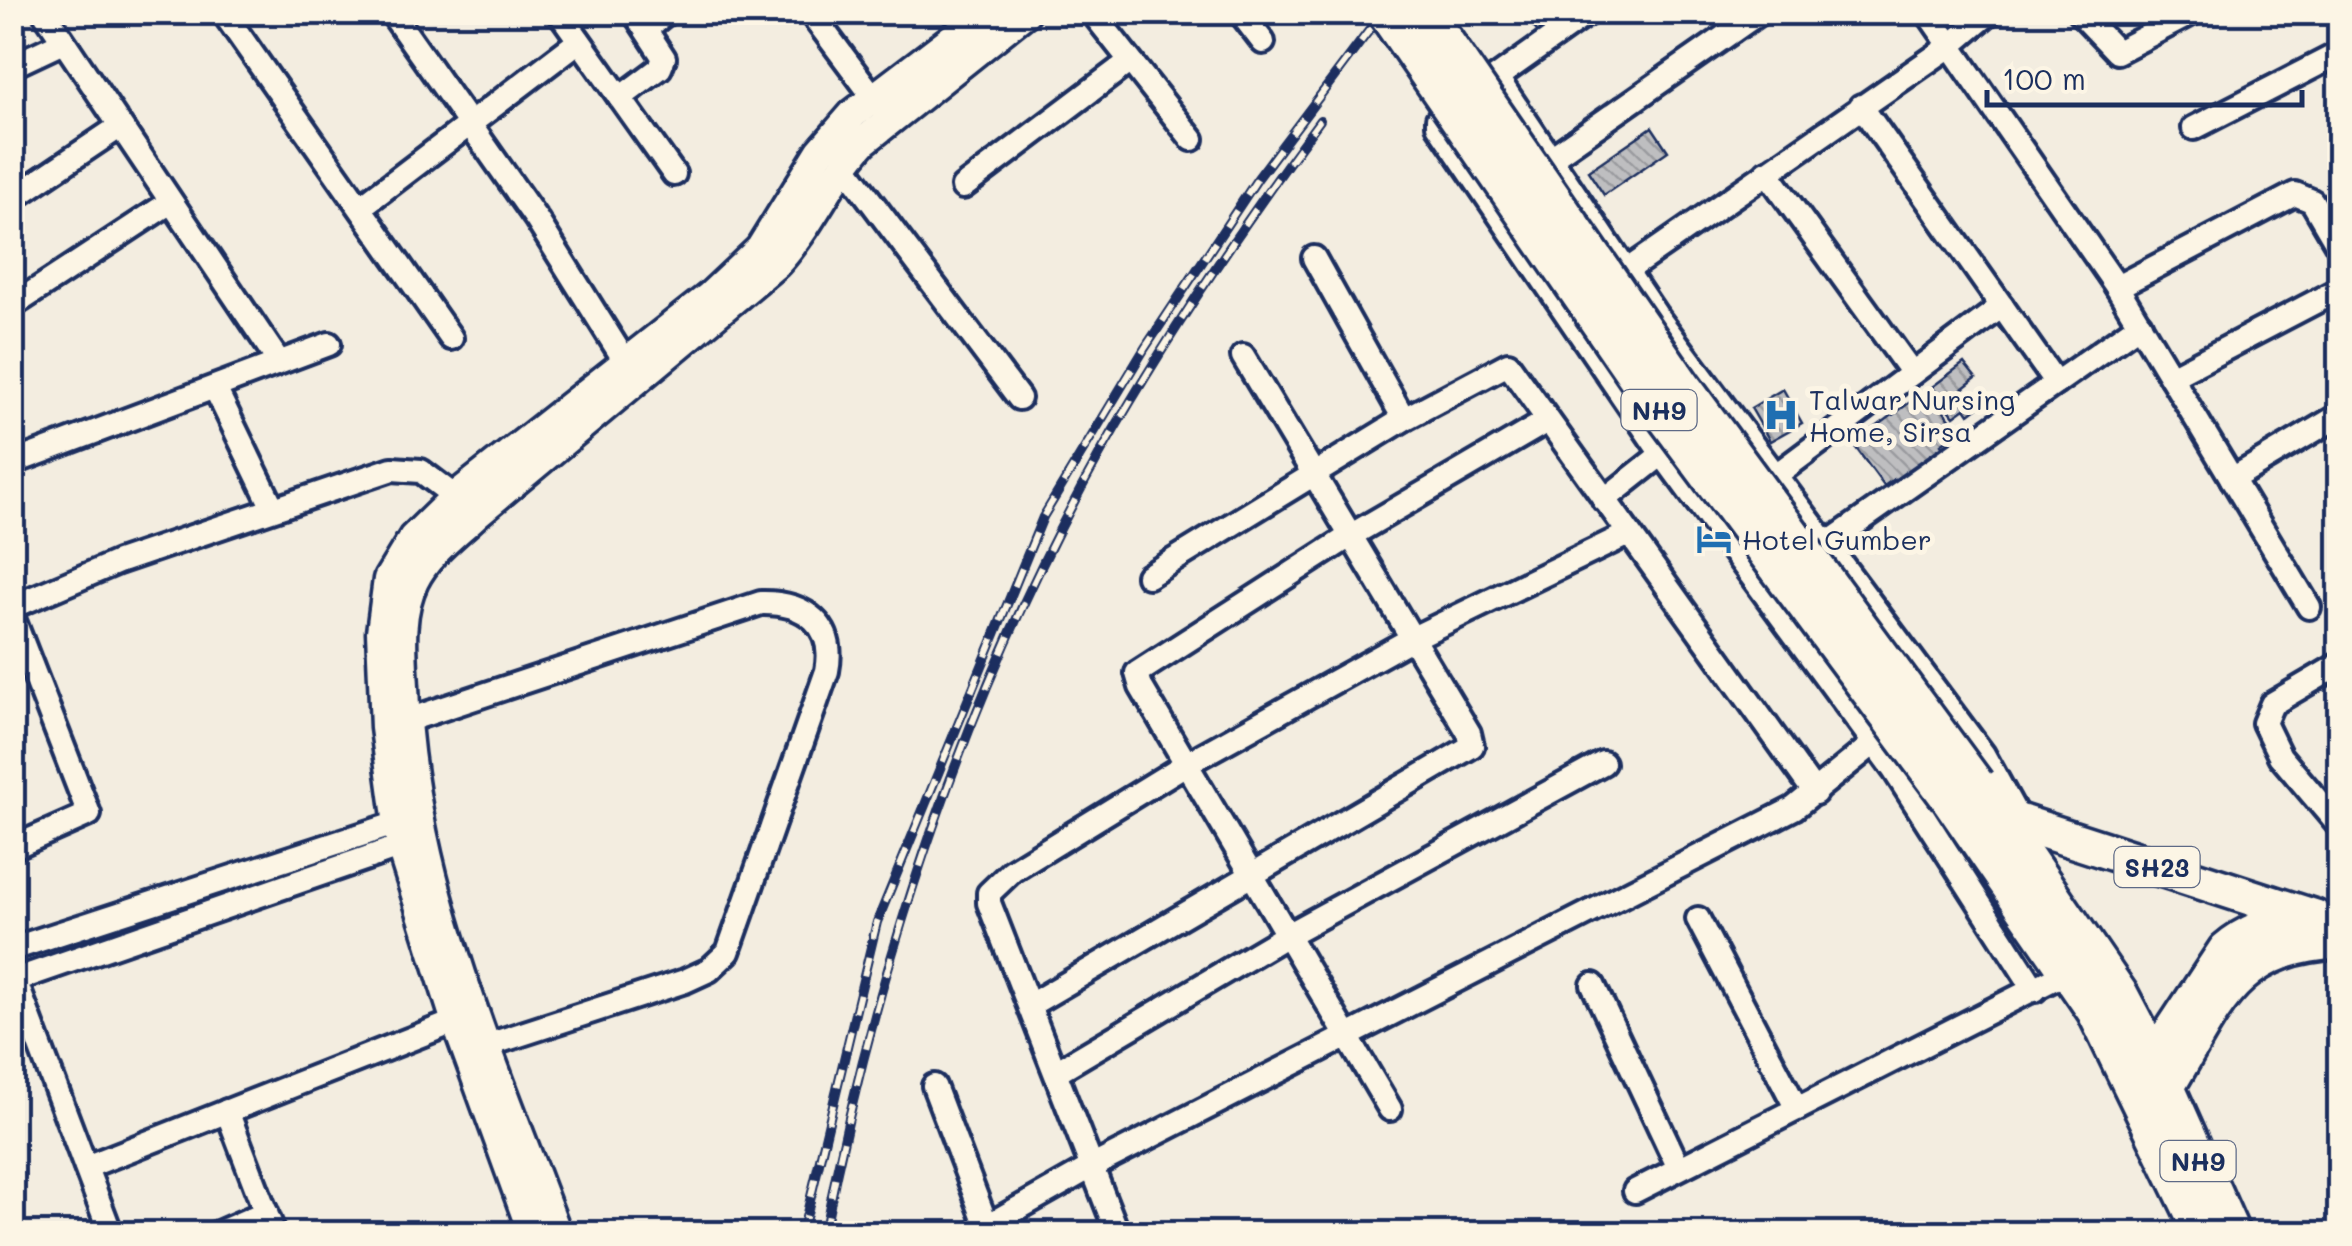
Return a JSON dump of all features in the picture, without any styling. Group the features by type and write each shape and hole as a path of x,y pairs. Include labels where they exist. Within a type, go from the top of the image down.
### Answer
{"main road":[{"name":"NH9","path":"1385,12 1650,397 1962,790 2010,820 2082,965 2095,1011 2151,1088 2232,1234"},
{"name":"NH9","path":"1425,12 2082,965"},
{"name":"SH23","path":"2010,820 2331,926"},
{"name":"SH23","path":"2151,1088 2226,950 2241,937 2266,927 2331,926"},
{"name":"NH9","path":"2151,1088 2203,1234"}],"street":[{"path":"44,12 279,362"},
{"path":"223,12 451,338"},
{"path":"391,12 471,123 631,372"},
{"path":"559,12 674,174"},
{"path":"620,98 663,64 662,52 640,20 667,12"},
{"path":"810,12 881,108"},
{"path":"1092,12 1192,139"},
{"path":"1240,12 1263,42"},
{"path":"1589,12 1438,119 1438,125 1662,454 1874,742 2035,990"},
{"path":"1552,158 1760,12"},
{"path":"1928,12 2117,286 2308,607"},
{"path":"1626,270 1950,46 1990,12"},
{"path":"2079,12 2117,52 2194,12"},
{"path":"631,372 760,249 820,152 1006,15"},
{"path":"362,206 580,41"},
{"path":"12,66 63,42"},
{"path":"2194,128 2340,54"},
{"path":"963,186 1130,61"},
{"path":"1497,78 1626,270 1984,754 2010,820"},
{"path":"1862,106 2056,383"},
{"path":"533,1234 409,832 380,632 388,579 413,538 466,505 631,372 777,263 797,240 881,108"},
{"path":"12,200 120,127"},
{"path":"843,164 1018,398"},
{"path":"1767,172 1912,373"},
{"path":"2117,286 2296,194 2312,202 2340,249"},
{"path":"12,306 169,203"},
{"path":"1314,258 1404,419"},
{"path":"2172,378 2340,289"},
{"path":"1776,475 2002,306"},
{"path":"1827,544 2140,324"},
{"path":"12,463 329,344"},
{"path":"1030,1004 1472,746 1470,733 1243,356"},
{"path":"1148,576 1404,419 1505,363 1815,793"},
{"path":"215,388 272,508"},
{"path":"2232,478 2340,414"},
{"path":"1390,1109 1140,688 1137,673 1350,536 1547,421"},
{"path":"1604,500 1662,454"},
{"path":"12,607 118,562 402,467 421,470 466,505"},
{"path":"1118,1234 989,894 1012,872 1186,764 1411,639 1628,534"},
{"path":"395,724 761,603 806,612 819,621 829,640 827,671 728,952 708,970 685,981 488,1045"},
{"path":"12,616 90,814 12,848"},
{"path":"2340,664 2272,704 2264,724 2280,756 2340,827"},
{"path":"934,1086 983,1231 1092,1166 1348,1038 1815,793 1874,742"},
{"path":"1056,1072 1287,935 1603,763"},
{"path":"12,949 409,832"},
{"path":"111,1234 14,980 409,832"},
{"path":"1698,919 1797,1109"},
{"path":"1636,1191 2082,965"},
{"path":"1593,985 1679,1168"},
{"path":"466,1018 488,1045 557,1234"},
{"path":"86,1167 466,1018"},
{"path":"216,1234 270,1223 227,1111"}],"building":[{"path":"1531,12 1576,12 1541,36 1527,19"},
{"path":"1652,127 1668,151 1604,195 1588,171"},
{"path":"1964,363 1976,378 1958,392 1964,400 1974,393 1982,404 1969,414 1965,408 1954,416 1932,387"},
{"path":"1783,389 1802,423 1770,441 1751,408"},
{"path":"1928,389 1959,431 1941,444 1947,452 1900,487 1894,479 1884,486 1853,444"}],"railway":[{"path":"802,1234 877,922 1043,517 1145,348 1258,178 1383,12"},
{"path":"824,1234 871,1032 899,932 931,833 1007,640 1052,546 1125,411 1205,284 1320,120"}],"place":[{"name":"Talwar Nursing Home, Sirsa","path":"1781,415"},
{"name":"Hotel Gumber","path":"1714,539"}]}
